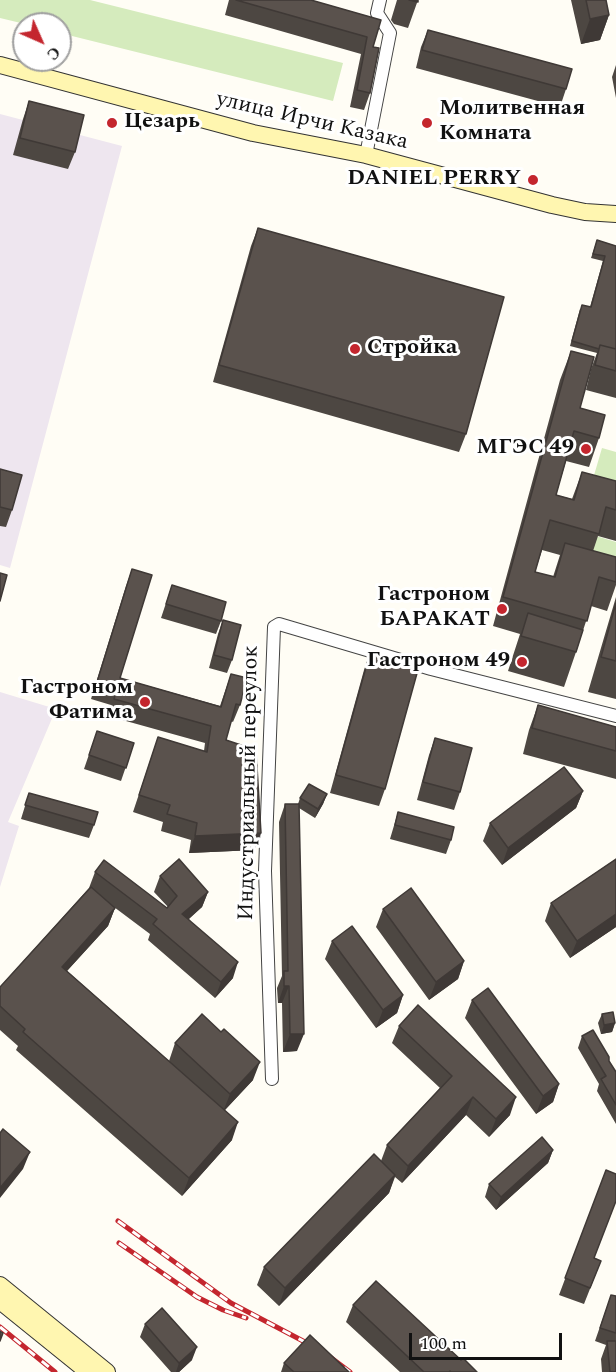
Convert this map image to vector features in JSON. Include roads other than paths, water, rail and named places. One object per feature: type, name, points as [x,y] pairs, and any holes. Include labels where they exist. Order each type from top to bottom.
[{"type":"main road","name":"улица Ирчи Казака","points":[[0,65],[253,133],[366,155],[552,205],[585,212],[616,214]]},
{"type":"main road","points":[[0,1285],[107,1372]]},
{"type":"main road","points":[[0,1301],[88,1372]]},
{"type":"street","points":[[366,155],[390,33],[376,13],[380,0]]},
{"type":"street","name":"Индустриальный переулок","points":[[272,1079],[265,871],[274,627],[279,624],[431,669],[616,716]]},
{"type":"railway","points":[[118,1221],[231,1303],[322,1351],[350,1372]]},
{"type":"railway","points":[[119,1243],[197,1297],[246,1318]]},
{"type":"railway","points":[[0,1327],[55,1372]]},
{"type":"place","name":"Цезарь","points":[[112,123]]},
{"type":"place","name":"Молитвенная Комната","points":[[427,123]]},
{"type":"place","name":"DANIEL PERRY","points":[[533,180]]},
{"type":"place","name":"Стройка","points":[[355,349]]},
{"type":"place","name":"МГЭС 49","points":[[586,449]]},
{"type":"place","name":"Гастроном БАРАКАТ","points":[[502,609]]},
{"type":"place","name":"Гастроном 49","points":[[522,662]]},
{"type":"place","name":"Гастроном Фатима","points":[[145,702]]}]
